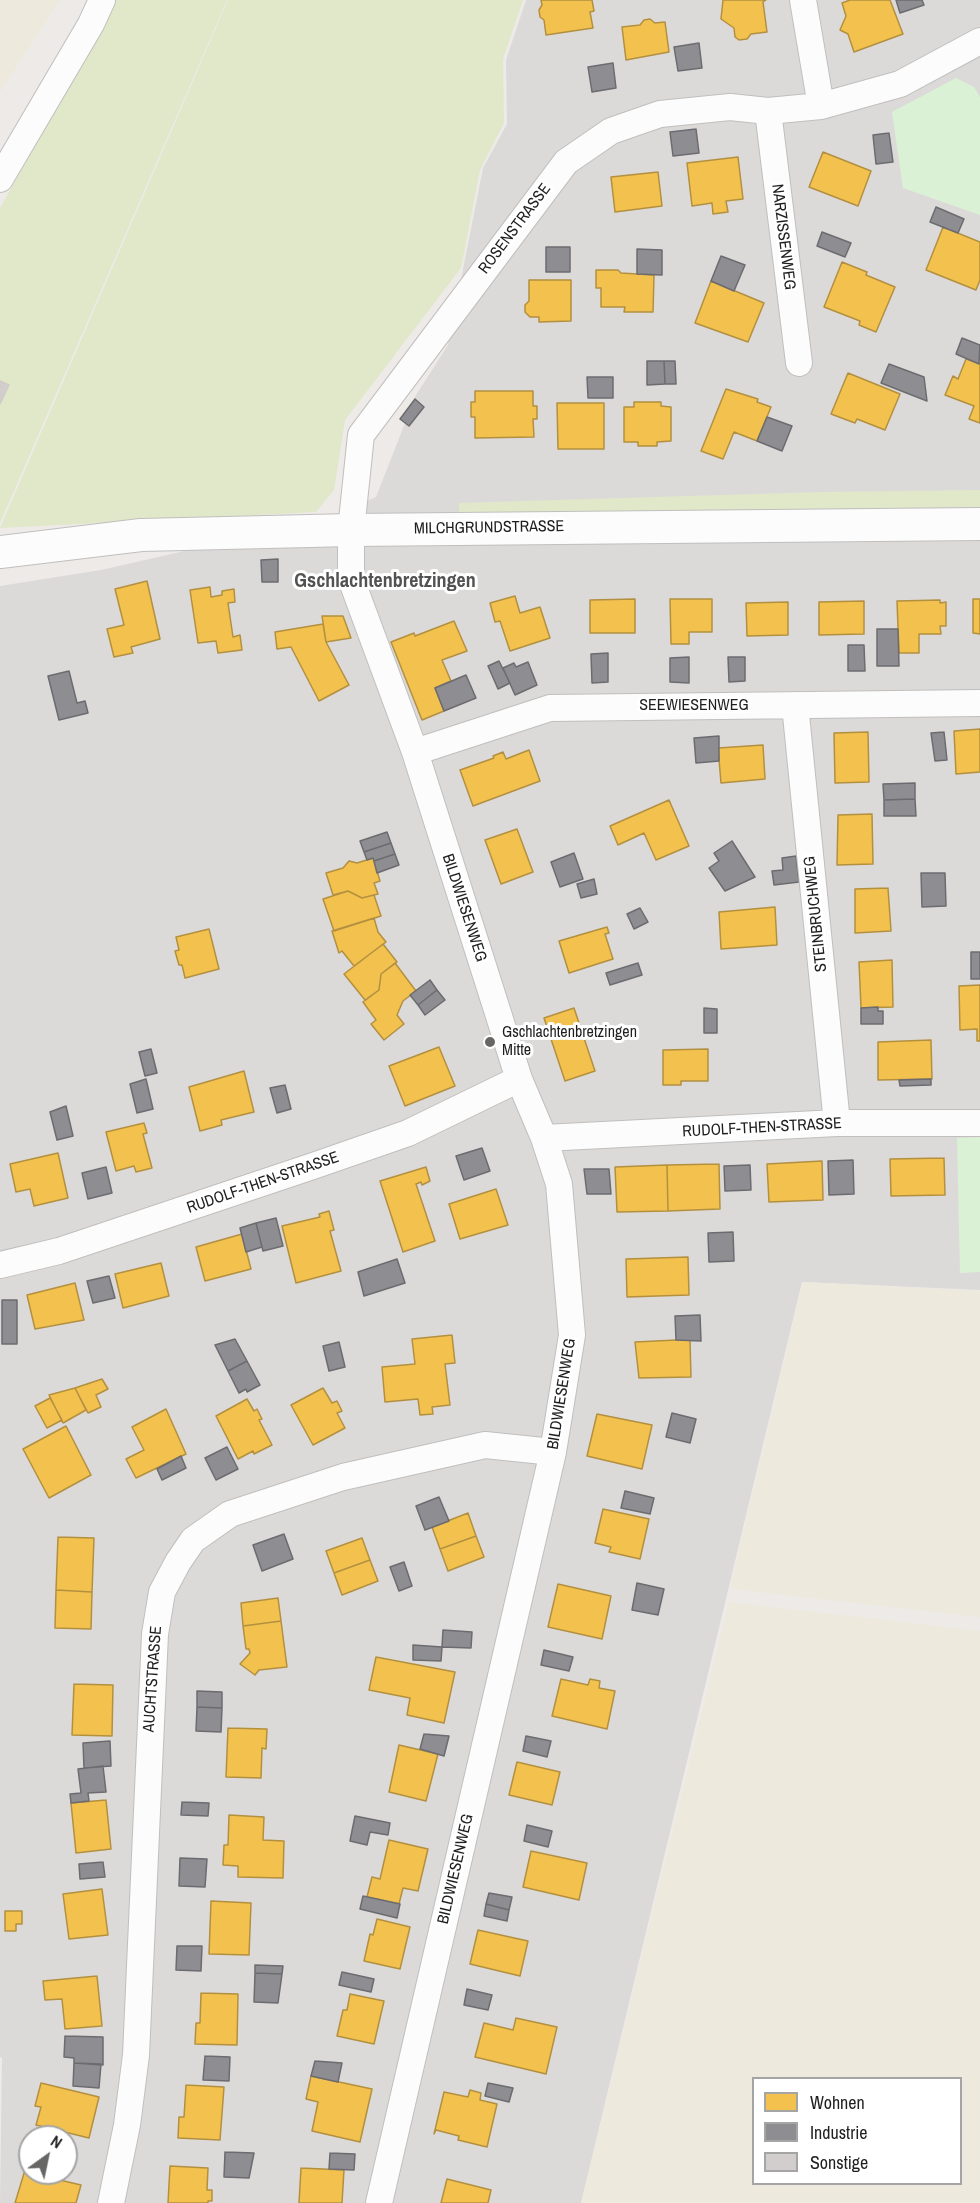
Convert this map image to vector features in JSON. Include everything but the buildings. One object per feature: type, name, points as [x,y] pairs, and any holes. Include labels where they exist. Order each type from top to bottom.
[{"type":"street","points":[[0,179],[91,24],[102,0]]},
{"type":"street","points":[[803,0],[821,106]]},
{"type":"street","name":"ROSENSTRASSE","points":[[351,530],[361,435],[566,162],[611,131],[660,114],[730,107],[768,111],[821,106],[900,84],[980,41]]},
{"type":"street","name":"NARZISSENWEG","points":[[768,111],[799,363]]},
{"type":"street","name":"MILCHGRUNDSTRASSE","points":[[0,552],[141,535],[351,530],[980,524]]},
{"type":"street","name":"BILDWIESENWEG","points":[[351,530],[351,579],[415,752],[519,1079],[544,1138],[559,1184],[572,1335],[553,1452],[379,2203]]},
{"type":"street","name":"SEEWIESENWEG","points":[[415,752],[550,708],[980,703]]},
{"type":"street","name":"STEINBRUCHWEG","points":[[795,705],[837,1124]]},
{"type":"street","name":"RUDOLF-THEN-STRASSE","points":[[0,1265],[59,1251],[408,1133],[519,1079]]},
{"type":"street","name":"RUDOLF-THEN-STRASSE","points":[[544,1138],[837,1124],[980,1123]]},
{"type":"street","name":"AUCHTSTRASSE","points":[[111,2203],[127,2125],[136,2055],[155,1634],[162,1592],[178,1562],[193,1540],[230,1514],[342,1477],[485,1445],[553,1452]]},
{"type":"shaded area","points":[[0,0],[60,0],[0,92]]},
{"type":"shaded area","points":[[526,0],[980,0],[980,1290],[802,1282],[581,2203],[0,2203],[2,2058],[0,2057],[0,586],[101,570],[325,519],[376,497],[416,395],[448,345],[483,168],[507,124],[506,60]]},
{"type":"shaded area","points":[[547,119],[565,132],[515,200],[497,186]]},
{"type":"shaded area","points":[[803,1282],[980,1291],[980,1617],[730,1589]]},
{"type":"shaded area","points":[[729,1602],[980,1631],[980,2203],[581,2203]]},
{"type":"green space","points":[[114,0],[227,0],[0,523],[0,208],[99,32]]},
{"type":"green space","points":[[228,0],[523,0],[503,59],[504,123],[480,170],[461,268],[345,420],[334,490],[316,512],[0,528]]},
{"type":"green space","points":[[956,78],[974,87],[980,97],[980,215],[903,188],[892,112]]},
{"type":"green space","points":[[980,490],[980,507],[459,513],[459,503],[820,492]]},
{"type":"green space","points":[[980,1137],[980,1272],[960,1273],[957,1138]]},
{"type":"place","name":"Gschlachtenbretzingen Mitte","points":[[490,1042]]},
{"type":"district","name":"Gschlachtenbretzingen","points":[[385,582]]}]
